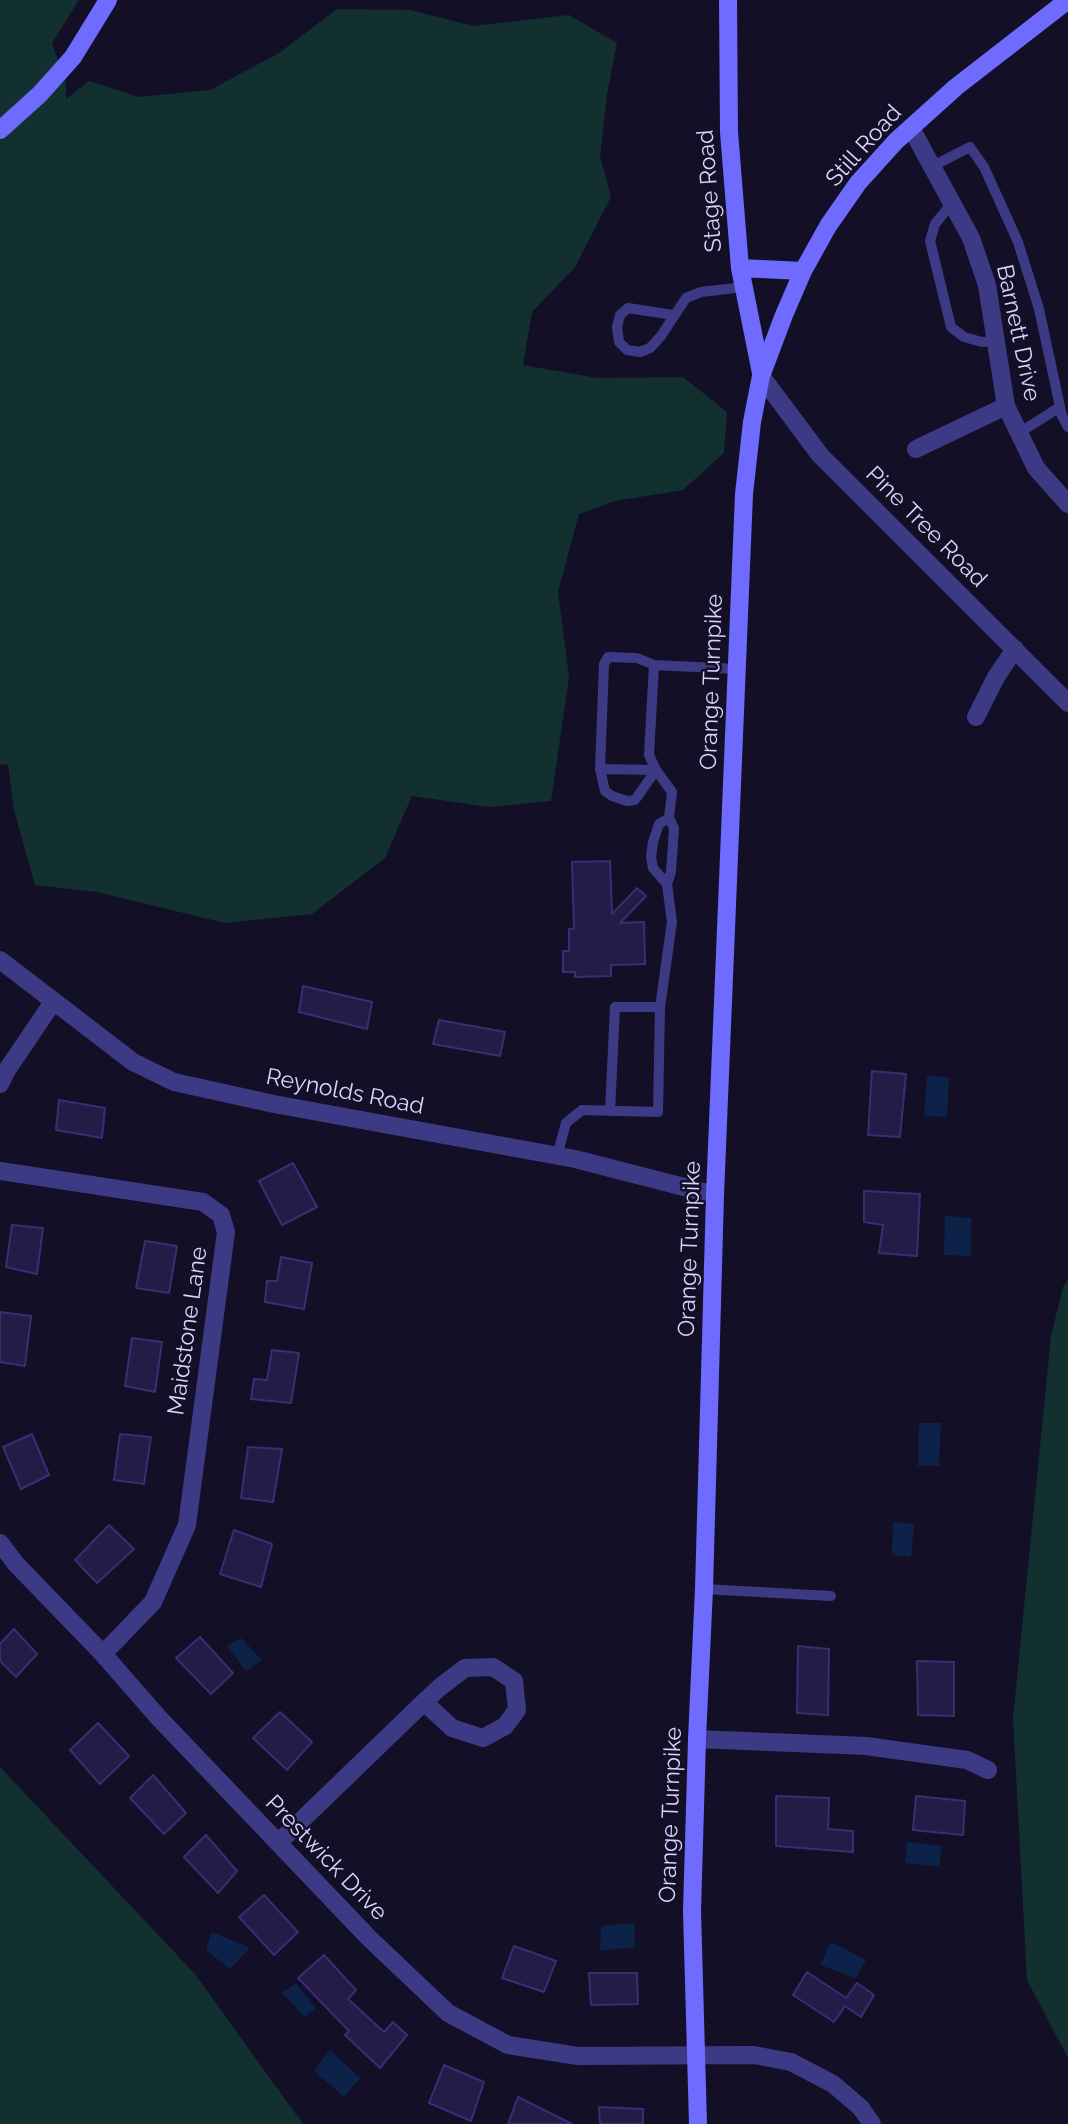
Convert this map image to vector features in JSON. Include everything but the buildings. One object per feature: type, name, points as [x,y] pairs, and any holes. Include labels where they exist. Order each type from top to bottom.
[{"type":"main road","points":[[0,130],[40,93],[73,57],[108,0]]},
{"type":"main road","name":"Stage Road","points":[[728,0],[729,132],[740,268],[761,376]]},
{"type":"main road","name":"Still Road","points":[[761,376],[803,271],[828,226],[858,183],[896,141],[956,87],[1068,0]]},
{"type":"main road","points":[[740,268],[803,271]]},
{"type":"main road","name":"Orange Turnpike","points":[[698,2124],[692,1911],[715,1195],[744,494],[752,422],[761,376]]},
{"type":"street","name":"Barnett Drive","points":[[911,128],[971,238],[987,285],[1006,406],[1042,477],[1068,504]]},
{"type":"street","name":"Pine Tree Road","points":[[761,376],[820,455],[1068,703]]},
{"type":"street","points":[[916,449],[1006,406]]},
{"type":"street","points":[[976,717],[1014,649]]},
{"type":"street","name":"Reynolds Road","points":[[0,960],[133,1062],[174,1082],[274,1104],[557,1156],[715,1195]]},
{"type":"street","points":[[0,1084],[53,1002]]},
{"type":"street","name":"Maidstone Lane","points":[[0,1171],[203,1202],[220,1215],[226,1232],[187,1525],[153,1602],[103,1654]]},
{"type":"street","name":"Prestwick Drive","points":[[0,1543],[16,1564],[278,1843],[369,1938],[448,2013],[508,2045],[578,2056],[754,2055],[791,2062],[833,2084],[861,2108],[872,2124]]},
{"type":"street","points":[[278,1843],[424,1702],[465,1668],[493,1667],[514,1681],[517,1710],[505,1726],[483,1738],[452,1728],[424,1702]]},
{"type":"street","points":[[697,1739],[866,1746],[967,1760],[988,1770]]},
{"type":"lane","points":[[933,166],[970,147],[984,167],[1018,242],[1039,309],[1060,407],[1068,427]]},
{"type":"lane","points":[[952,203],[935,224],[930,241],[951,327],[964,337],[982,342],[997,341]]},
{"type":"lane","points":[[673,315],[628,308],[620,315],[617,327],[619,342],[627,350],[640,352],[650,348],[686,298],[701,292],[744,287]]},
{"type":"lane","points":[[1019,433],[1060,407]]},
{"type":"lane","points":[[656,770],[635,800],[626,801],[605,791],[600,769],[604,664],[608,657],[637,658],[654,665],[737,669]]},
{"type":"lane","points":[[557,1156],[566,1123],[582,1110],[658,1112],[660,1007],[672,922],[667,884],[671,872],[674,828],[669,818],[672,792],[656,770],[649,754],[654,665]]},
{"type":"lane","points":[[600,769],[656,770]]},
{"type":"lane","points":[[667,884],[653,868],[651,857],[659,824],[669,818]]},
{"type":"lane","points":[[610,1111],[615,1007],[660,1007]]},
{"type":"lane","points":[[704,1589],[831,1596]]},
{"type":"green space","points":[[0,0],[79,0],[52,43],[66,84],[66,99],[89,81],[139,97],[210,90],[279,53],[337,9],[410,10],[473,26],[569,15],[617,43],[607,94],[600,156],[611,197],[575,267],[532,312],[523,365],[597,378],[683,377],[727,412],[724,453],[683,490],[615,501],[579,514],[558,592],[569,677],[551,801],[489,807],[412,796],[385,858],[312,914],[225,923],[97,892],[35,885],[14,810],[8,764],[0,765]]},
{"type":"green space","points":[[1068,1280],[1068,2058],[1027,1980],[1013,1718],[1051,1336],[1063,1287]]},
{"type":"green space","points":[[0,1767],[195,1974],[303,2124],[0,2124]]},
{"type":"water","points":[[927,1076],[949,1077],[947,1117],[924,1116]]},
{"type":"water","points":[[945,1216],[971,1218],[971,1256],[944,1255]]},
{"type":"water","points":[[919,1423],[941,1423],[939,1466],[918,1466]]},
{"type":"water","points":[[893,1522],[914,1524],[911,1557],[892,1555]]},
{"type":"water","points":[[241,1638],[262,1660],[246,1671],[227,1646]]},
{"type":"water","points":[[907,1842],[942,1846],[939,1867],[905,1863]]},
{"type":"water","points":[[634,1923],[635,1947],[600,1951],[601,1926]]},
{"type":"water","points":[[212,1932],[250,1948],[230,1969],[206,1950]]},
{"type":"water","points":[[831,1942],[866,1960],[856,1978],[820,1965]]},
{"type":"water","points":[[296,1983],[316,2008],[305,2017],[282,1993]]},
{"type":"water","points":[[330,2050],[360,2078],[344,2097],[314,2071]]}]
